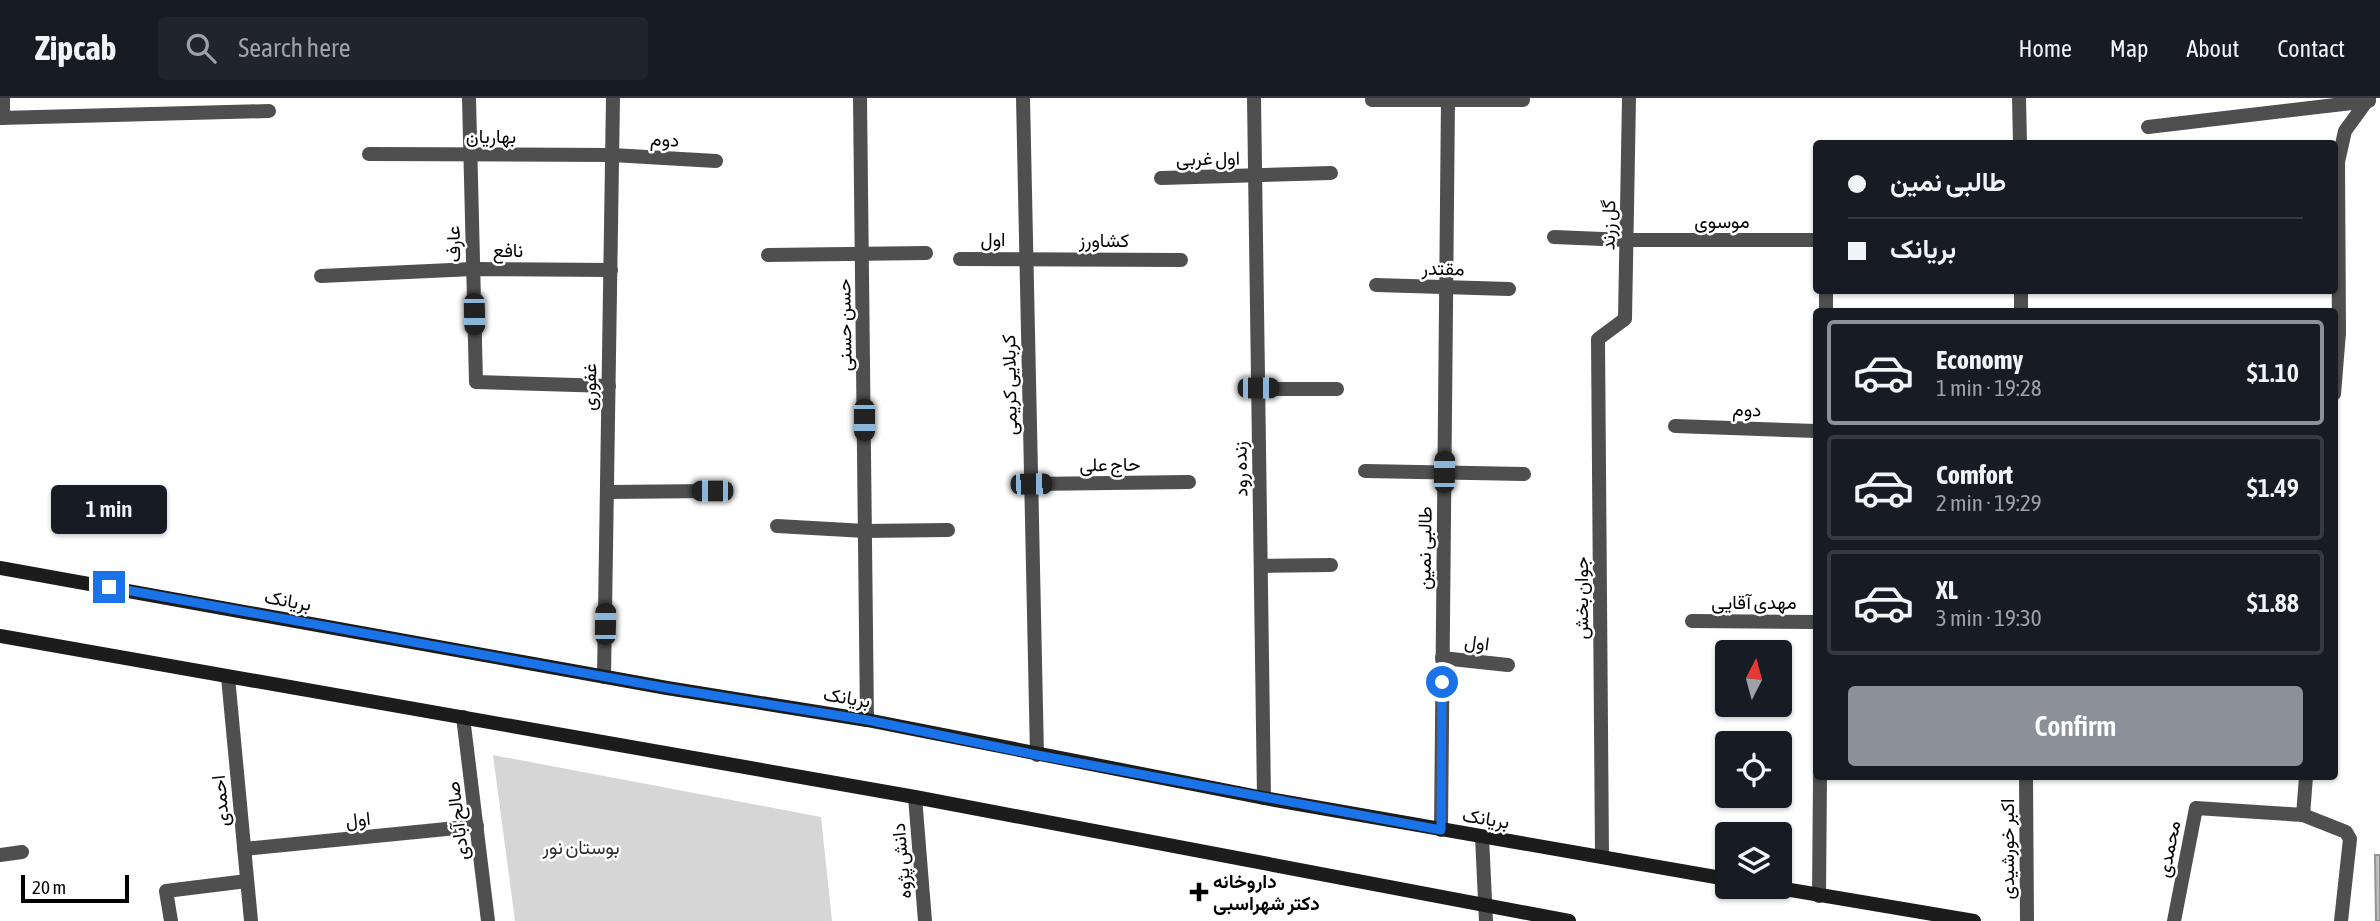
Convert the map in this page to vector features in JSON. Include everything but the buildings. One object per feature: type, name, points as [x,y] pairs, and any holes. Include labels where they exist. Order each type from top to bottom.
[{"type":"main road","name":"بریانک","points":[[0,568],[604,677],[867,720],[1264,798],[1715,877]]},
{"type":"main road","points":[[0,636],[915,797],[1486,914],[1569,921]]},
{"type":"main road","points":[[1792,891],[1974,921]]},
{"type":"street","points":[[3,98],[2,118],[269,111]]},
{"type":"street","name":"عارف","points":[[469,98],[476,382],[609,386]]},
{"type":"street","name":"غفوری","points":[[604,677],[613,98]]},
{"type":"street","name":"حسن حسنی","points":[[860,98],[867,720]]},
{"type":"street","name":"کربلایی کریمی","points":[[1023,98],[1037,755]]},
{"type":"street","name":"زنده رود","points":[[1254,98],[1264,798]]},
{"type":"street","name":"گل زرند","points":[[1598,339],[1625,320],[1629,98]]},
{"type":"street","points":[[2019,98],[2020,140]]},
{"type":"street","name":"طالبی نمین","points":[[1441,830],[1448,99]]},
{"type":"street","points":[[2148,127],[2373,99]]},
{"type":"street","points":[[2338,162],[2345,131],[2373,99]]},
{"type":"street","points":[[1373,100],[1523,100]]},
{"type":"street","name":"بهاریان","points":[[369,154],[612,155]]},
{"type":"street","name":"دوم","points":[[612,155],[716,161]]},
{"type":"street","name":"اول غربی","points":[[1161,178],[1331,173]]},
{"type":"street","name":"موسوی","points":[[1553,237],[1627,240],[1813,240]]},
{"type":"street","points":[[768,255],[926,253]]},
{"type":"street","name":"اول","points":[[960,259],[1026,259]]},
{"type":"street","name":"کشاورز","points":[[1026,259],[1181,260]]},
{"type":"street","name":"نافع","points":[[321,276],[473,269],[611,270]]},
{"type":"street","name":"مقتدر","points":[[1376,285],[1509,289]]},
{"type":"street","name":"جوان بخش","points":[[1598,339],[1602,856]]},
{"type":"street","points":[[1258,388],[1337,389]]},
{"type":"street","name":"دوم","points":[[1675,426],[1813,431]]},
{"type":"street","points":[[1365,471],[1524,474]]},
{"type":"street","name":"حاج علی","points":[[1031,484],[1189,482]]},
{"type":"street","points":[[607,492],[712,491]]},
{"type":"street","points":[[776,526],[865,531],[948,530]]},
{"type":"street","points":[[1261,566],[1331,565]]},
{"type":"street","name":"مهدی آقایی","points":[[1692,621],[1813,622]]},
{"type":"street","name":"اول","points":[[1442,657],[1508,665]]},
{"type":"street","name":"احمدی","points":[[228,677],[251,921]]},
{"type":"street","name":"صالح آبادی","points":[[463,717],[488,921]]},
{"type":"street","points":[[1819,896],[1820,780]]},
{"type":"street","name":"اکبر خورشیدی","points":[[2026,780],[2027,921]]},
{"type":"street","points":[[2306,780],[2303,816],[2346,832],[2350,839],[2341,921]]},
{"type":"street","name":"دانش پژوه","points":[[915,797],[925,921]]},
{"type":"street","name":"محمدی","points":[[2174,921],[2196,808],[2303,816]]},
{"type":"street","name":"اول","points":[[244,849],[477,826]]},
{"type":"street","points":[[1482,837],[1486,914]]},
{"type":"street","points":[[0,855],[22,852]]},
{"type":"street","points":[[171,921],[166,891],[247,881]]},
{"type":"green space","name":"بوستان نور","points":[[493,755],[821,817],[832,921],[515,921]]},
{"type":"place","name":"داروخانه دکتر شهراسبی","points":[[1199,892]]},
{"type":"route","points":[[109,587],[667,688],[867,720],[1037,755],[1441,830],[1442,682]]}]
